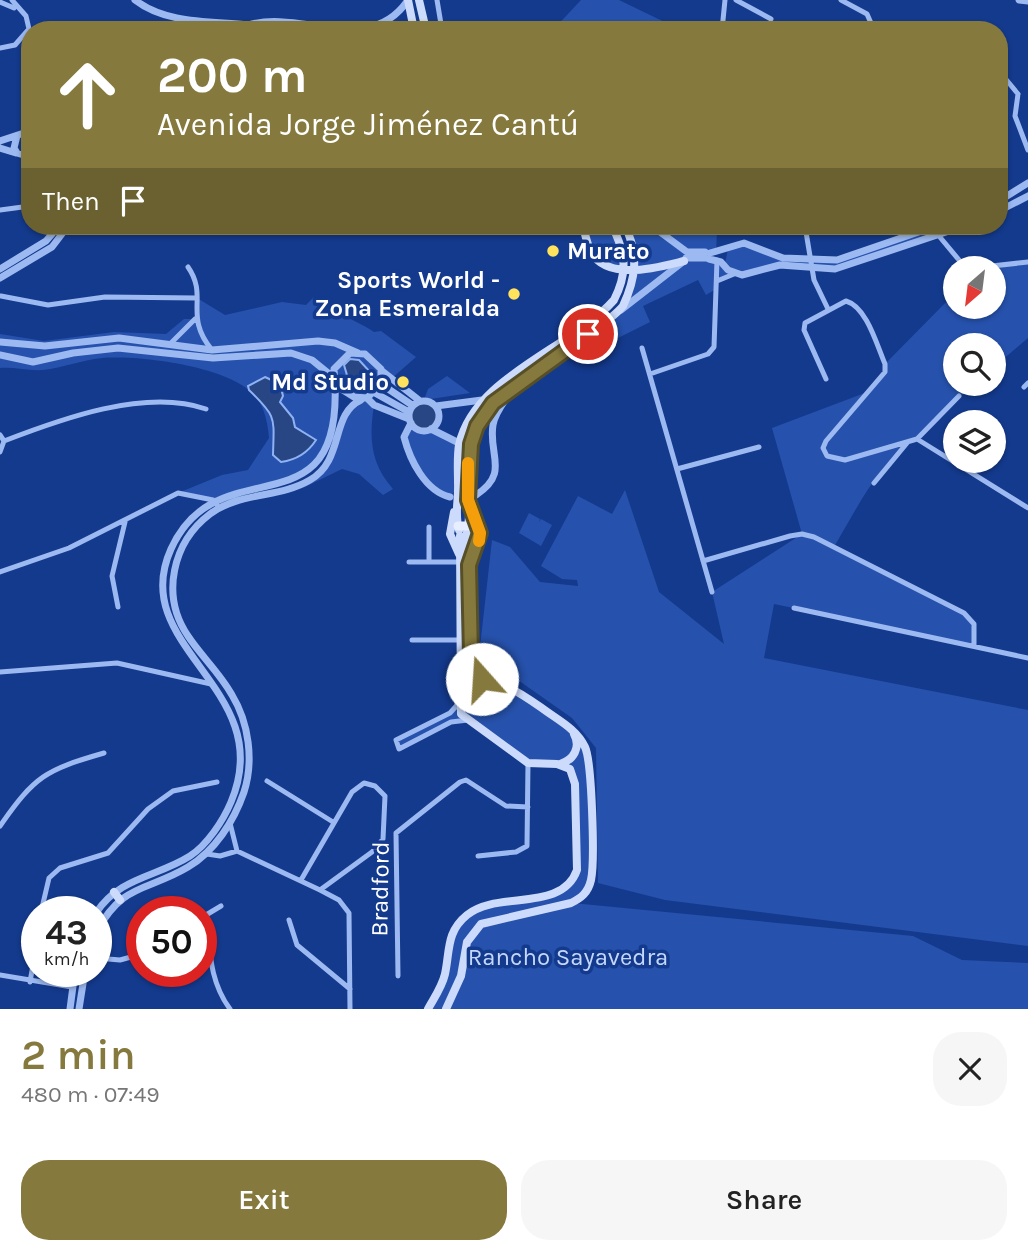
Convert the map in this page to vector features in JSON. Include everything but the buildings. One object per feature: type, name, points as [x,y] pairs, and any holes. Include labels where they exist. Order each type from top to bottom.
[{"type":"main road","points":[[408,0],[412,21]]},
{"type":"main road","points":[[419,0],[424,21]]},
{"type":"main road","points":[[586,235],[592,253],[604,264],[643,270],[686,257]]},
{"type":"main road","points":[[615,235],[629,280]]},
{"type":"main road","points":[[459,558],[450,534],[454,512],[463,498],[471,444],[477,426],[493,403],[618,312],[635,264],[627,235]]},
{"type":"main road","points":[[469,565],[480,533],[463,498],[460,443],[467,423],[482,400],[608,307],[629,280]]},
{"type":"main road","points":[[454,512],[463,532],[469,565],[471,656],[485,681]]},
{"type":"main road","points":[[472,514],[463,532],[459,558],[461,714],[528,763],[557,764],[568,761],[577,747],[570,728]]},
{"type":"main road","points":[[446,1009],[461,976],[467,942],[481,924],[570,903],[587,891],[592,879],[589,759],[584,745],[570,728],[513,688],[485,681],[467,686],[461,692]]},
{"type":"main road","points":[[428,1009],[445,975],[448,943],[460,920],[477,907],[559,892],[574,880],[577,870],[575,784],[570,769],[557,764]]},
{"type":"main road","points":[[114,892],[120,900]]},
{"type":"street","points":[[12,0],[26,21]]},
{"type":"street","points":[[135,0],[156,13],[210,21]]},
{"type":"street","points":[[389,21],[408,0]]},
{"type":"street","points":[[437,0],[440,21]]},
{"type":"street","points":[[723,21],[725,0]]},
{"type":"street","points":[[736,0],[771,19]]},
{"type":"street","points":[[841,0],[867,14],[870,21]]},
{"type":"street","points":[[1019,0],[1028,1]]},
{"type":"street","points":[[0,2],[20,11]]},
{"type":"street","points":[[0,48],[15,44],[21,39]]},
{"type":"street","points":[[1008,82],[1018,94],[1028,96]]},
{"type":"street","points":[[1018,94],[1015,116],[1028,150]]},
{"type":"street","points":[[0,141],[21,134]]},
{"type":"street","points":[[16,135],[14,148],[17,153]]},
{"type":"street","points":[[0,149],[21,154]]},
{"type":"street","points":[[1008,195],[1028,183]]},
{"type":"street","points":[[1008,206],[1028,196]]},
{"type":"street","points":[[0,210],[21,207]]},
{"type":"street","points":[[0,268],[46,241],[51,235]]},
{"type":"street","points":[[0,278],[52,247],[61,235]]},
{"type":"street","points":[[662,235],[686,257],[707,256],[744,243],[773,255],[812,265],[838,260],[905,235]]},
{"type":"street","points":[[807,235],[817,290],[828,309]]},
{"type":"street","points":[[717,281],[734,274],[751,275],[780,265],[845,268],[939,236],[956,256]]},
{"type":"street","points":[[901,238],[905,247]]},
{"type":"street","points":[[760,271],[764,256],[761,248]]},
{"type":"street","points":[[725,265],[728,249]]},
{"type":"street","points":[[707,256],[725,265],[734,274]]},
{"type":"street","points":[[650,374],[712,351],[717,281],[707,256]]},
{"type":"street","points":[[618,312],[671,274],[686,257]]},
{"type":"street","points":[[1006,264],[1028,262]]},
{"type":"street","points":[[188,267],[194,277],[198,298],[195,319],[202,337],[212,350]]},
{"type":"street","points":[[1,296],[48,305],[105,297],[198,298]]},
{"type":"street","points":[[826,379],[804,330],[809,318],[846,301],[857,305],[885,364],[882,378],[825,441],[827,456],[845,460],[917,439],[958,396]]},
{"type":"street","points":[[169,345],[195,319]]},
{"type":"street","points":[[0,342],[45,346],[119,338],[212,350],[318,341],[335,343],[372,359],[420,430],[431,429],[460,443]]},
{"type":"street","points":[[0,355],[33,362],[73,353],[118,348],[213,358],[291,353],[312,360],[334,381],[374,405],[427,400],[436,406],[482,400]]},
{"type":"street","points":[[642,348],[712,592]]},
{"type":"street","points":[[0,572],[69,548],[178,493],[213,500],[285,482],[315,467],[325,453],[333,431],[334,381],[342,358],[358,353]]},
{"type":"street","points":[[112,908],[120,900],[157,879],[190,866],[207,854],[230,823],[245,788],[247,735],[232,694],[187,635],[178,616],[172,581],[175,562],[188,536],[219,508],[292,488],[320,474],[332,459],[345,412],[377,394],[382,386],[381,369]]},
{"type":"street","points":[[382,386],[401,403]]},
{"type":"street","points":[[420,401],[410,415],[404,437],[423,477],[435,490],[463,498],[486,488],[493,478],[497,459],[493,425],[512,389]]},
{"type":"street","points":[[377,394],[401,403]]},
{"type":"street","points":[[0,452],[2,438],[74,416],[124,406],[184,404],[206,409]]},
{"type":"street","points":[[431,429],[439,420],[436,406]]},
{"type":"street","points":[[917,439],[1028,508]]},
{"type":"street","points":[[874,483],[906,443]]},
{"type":"street","points":[[677,469],[759,447]]},
{"type":"street","points":[[213,500],[219,508]]},
{"type":"street","points":[[111,896],[131,880],[176,863],[196,852],[232,802],[240,764],[239,743],[229,706],[179,640],[165,606],[163,587],[170,551],[179,534],[189,520],[213,500]]},
{"type":"street","points":[[118,607],[111,576],[125,521]]},
{"type":"street","points":[[429,527],[429,562]]},
{"type":"street","points":[[703,561],[790,536],[802,534],[814,537],[964,613],[974,624],[974,645]]},
{"type":"street","points":[[409,562],[459,558]]},
{"type":"street","points":[[794,608],[1028,658]]},
{"type":"street","points":[[412,640],[460,640]]},
{"type":"street","points":[[0,672],[117,663],[214,685]]},
{"type":"street","points":[[459,704],[450,713],[396,740],[399,748],[451,722],[468,720]]},
{"type":"street","points":[[0,826],[26,791],[48,771],[103,753]]},
{"type":"street","points":[[478,856],[524,849],[528,842],[528,763]]},
{"type":"street","name":"Bradford","points":[[398,976],[396,833],[466,780],[506,806],[528,807]]},
{"type":"street","points":[[267,781],[333,822]]},
{"type":"street","points":[[45,896],[50,878],[60,868],[108,853],[148,809],[173,791],[217,782]]},
{"type":"street","points":[[301,880],[333,822],[357,786],[364,783],[375,786],[385,796],[383,839],[372,852],[320,890]]},
{"type":"street","points":[[230,823],[237,850]]},
{"type":"street","points":[[207,854],[220,856],[237,850],[339,901],[349,913],[351,1009]]},
{"type":"street","points":[[217,909],[221,906]]},
{"type":"street","points":[[289,919],[297,945],[350,989]]},
{"type":"street","points":[[0,975],[21,980]]},
{"type":"street","points":[[70,1009],[72,987]]},
{"type":"street","points":[[79,1009],[82,987]]},
{"type":"street","points":[[217,987],[230,1009]]},
{"type":"green space","points":[[581,0],[619,0],[662,21],[561,21]]},
{"type":"green space","points":[[587,235],[615,235],[625,262],[616,268],[597,259]]},
{"type":"green space","points":[[627,235],[717,235],[716,253],[696,258],[725,264],[728,249],[753,245],[773,255],[837,260],[910,235],[938,235],[845,268],[780,265],[734,274],[717,281],[716,289],[706,295],[698,280],[643,306],[650,322],[586,354],[581,339],[618,312],[635,264]]},
{"type":"green space","points":[[1028,262],[1028,338],[1006,357],[1006,333],[943,333],[943,396],[961,396],[881,471],[834,547],[971,618],[974,645],[774,604],[764,658],[1028,710],[1028,946],[665,900],[598,883],[596,748],[572,718],[515,678],[487,674],[479,656],[492,540],[510,547],[540,582],[578,586],[577,580],[562,579],[541,566],[578,496],[612,514],[625,490],[659,592],[724,644],[712,592],[802,534],[772,428],[870,391],[882,378],[885,364],[943,305],[943,319],[1006,319],[1006,266]]},
{"type":"green space","points":[[314,297],[328,302],[343,315],[374,332],[381,331],[416,357],[391,379],[382,371],[382,377],[363,400],[374,405],[373,450],[380,470],[393,489],[383,495],[359,474],[342,469],[309,485],[292,488],[320,474],[345,412],[360,400],[336,386],[325,453],[315,467],[299,476],[213,500],[178,493],[222,475],[248,470],[269,438],[262,406],[244,386],[206,370],[138,358],[102,358],[43,370],[0,368],[0,334],[44,341],[114,332],[166,334],[184,319],[195,319],[197,298],[225,315],[282,302],[306,305]]},
{"type":"green space","points":[[447,376],[470,393],[424,400],[428,389]]},
{"type":"green space","points":[[411,423],[459,443],[458,486],[450,497],[428,484],[406,445]]},
{"type":"green space","points":[[529,513],[540,519],[539,522],[541,519],[552,525],[541,546],[519,533]]},
{"type":"green space","name":"Rancho Sayavedra","points":[[467,539],[471,656],[482,679],[500,684],[570,728],[589,759],[592,879],[572,903],[913,936],[962,960],[1028,963],[1028,1009],[428,1009],[439,988],[448,943],[468,914],[559,892],[577,870],[570,769],[531,764],[468,720],[451,722],[399,749],[396,740],[450,713],[459,703],[459,554]]},
{"type":"shaded area","points":[[350,359],[359,360],[372,374],[371,382],[366,387],[347,375],[344,365]]},
{"type":"shaded area","points":[[265,377],[280,384],[283,396],[280,402],[293,418],[295,427],[316,440],[305,453],[292,460],[281,462],[273,455],[272,418],[265,406],[249,390],[248,386]]},
{"type":"shaded area","points":[[424,401],[435,405],[439,416],[435,427],[424,431],[413,427],[409,416],[413,405]]},
{"type":"slow traffic","points":[[468,463],[468,500],[480,533],[479,541]]},
{"type":"place","name":"Murato","points":[[553,251]]},
{"type":"place","name":"Sports World - Zona Esmeralda","points":[[514,294]]},
{"type":"place","name":"Md Studio","points":[[403,382]]},
{"type":"route","points":[[482,679],[471,656],[469,565],[480,541],[477,522],[468,500],[471,444],[477,426],[493,403],[588,334]]}]
